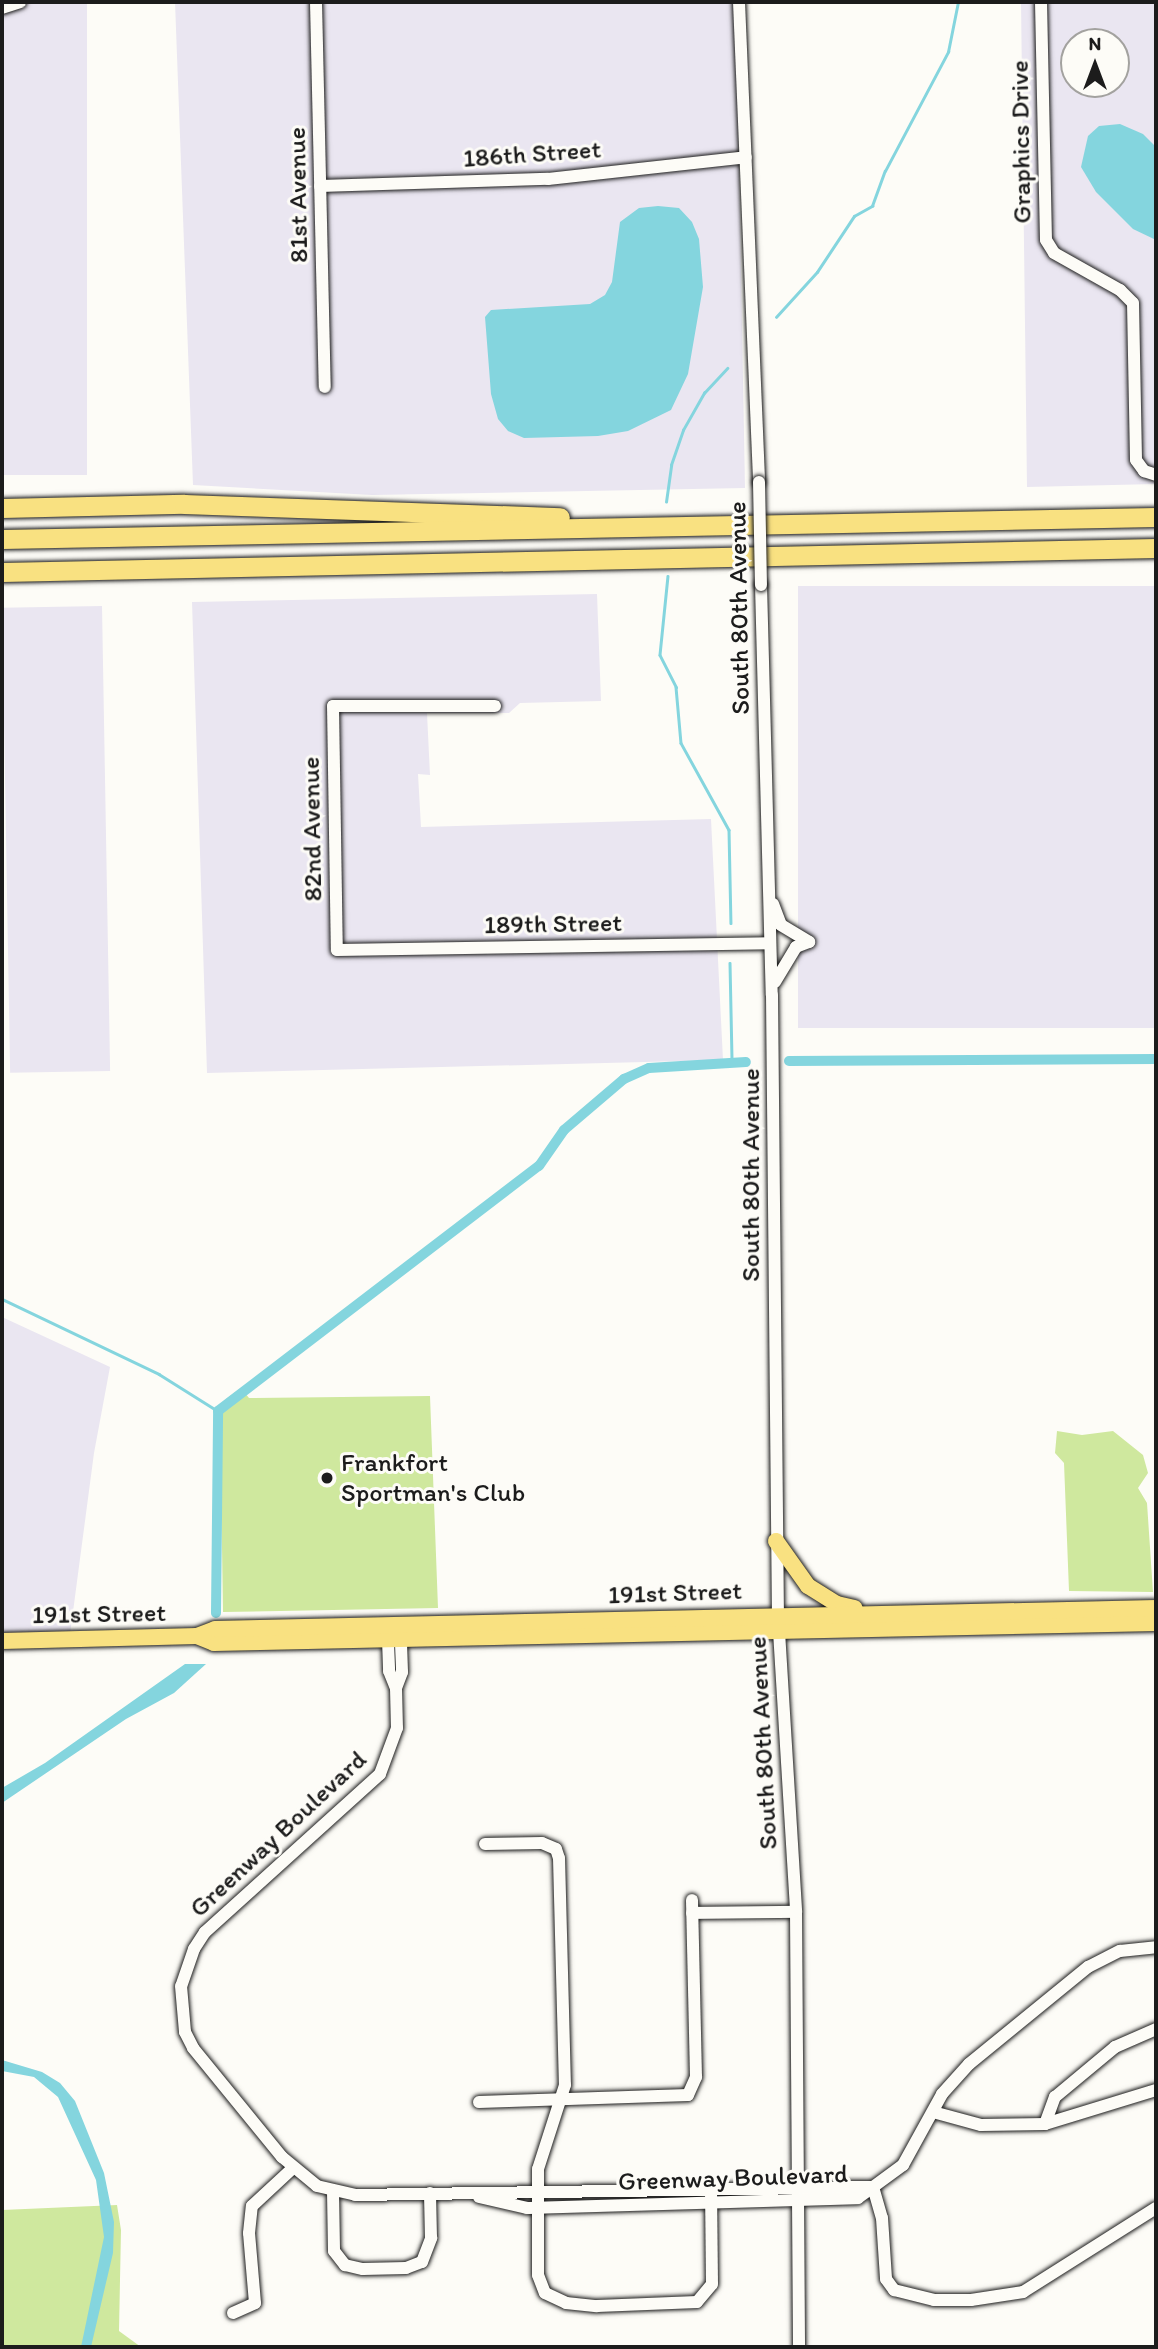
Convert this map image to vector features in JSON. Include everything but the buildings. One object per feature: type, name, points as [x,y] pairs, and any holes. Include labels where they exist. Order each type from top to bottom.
[{"type":"highway","points":[[2,508],[184,504],[470,516],[617,517],[711,527]]},
{"type":"highway","points":[[2,539],[1156,517]]},
{"type":"highway","points":[[2,572],[1156,548]]},
{"type":"main road","points":[[776,1541],[808,1586],[821,1596],[874,1612]]},
{"type":"main road","name":"191st Street","points":[[2,1641],[197,1636],[215,1629],[874,1612],[1156,1608]]},
{"type":"main road","name":"191st Street","points":[[197,1636],[214,1643],[1156,1623]]},
{"type":"street","points":[[2,8],[20,2]]},
{"type":"street","name":"81st Avenue","points":[[316,2],[325,387]]},
{"type":"street","name":"South 80th Avenue","points":[[740,2],[759,482],[771,943],[778,1615],[796,1912],[795,2186],[799,2347]]},
{"type":"street","name":"Graphics Drive","points":[[1041,2],[1046,240],[1054,253],[1121,290],[1133,303],[1136,460],[1144,471],[1156,475]]},
{"type":"street","name":"186th Street","points":[[320,186],[548,179],[746,156]]},
{"type":"street","name":"82nd Avenue","points":[[337,950],[333,706],[495,705]]},
{"type":"street","points":[[769,890],[781,925],[809,942],[796,947],[778,971],[772,995]]},
{"type":"street","name":"189th Street","points":[[337,950],[771,943]]},
{"type":"street","name":"Greenway Boulevard","points":[[394,1639],[390,1671],[396,1688],[396,1737],[380,1774],[205,1932],[194,1949],[181,1986],[185,2032],[193,2048],[293,2168],[332,2192],[468,2194],[711,2187],[873,2187]]},
{"type":"street","points":[[485,1844],[542,1843],[556,1849],[559,1858],[563,2100],[542,2155],[537,2192],[538,2275],[545,2293],[566,2303],[618,2306],[687,2304],[707,2295],[713,2274],[711,2187]]},
{"type":"street","points":[[480,2102],[678,2097],[694,2089],[692,1899]]},
{"type":"street","points":[[692,1913],[796,1912]]},
{"type":"street","name":"Greenway Boulevard","points":[[468,2194],[503,2205],[538,2207],[849,2200],[873,2187],[903,2165],[957,2074],[1088,1967],[1120,1951],[1156,1947]]},
{"type":"street","points":[[1045,2124],[1055,2097],[1115,2047],[1156,2029]]},
{"type":"street","points":[[933,2112],[981,2125],[1045,2124],[1156,2090]]},
{"type":"street","points":[[233,2313],[255,2303],[249,2233],[252,2206],[293,2168]]},
{"type":"street","points":[[873,2187],[882,2218],[883,2266],[889,2283],[918,2297],[943,2301],[1023,2292],[1156,2208]]},
{"type":"street","points":[[332,2192],[334,2251],[345,2265],[363,2269],[406,2268],[422,2262],[430,2249],[430,2193]]},
{"type":"shaded area","points":[[2,2],[87,2],[87,475],[2,475]]},
{"type":"shaded area","points":[[175,2],[736,2],[745,488],[372,495],[193,485]]},
{"type":"shaded area","points":[[1021,2],[1156,2],[1156,484],[1027,487]]},
{"type":"shaded area","points":[[798,586],[1156,586],[1156,1028],[798,1028]]},
{"type":"shaded area","points":[[597,594],[601,701],[520,703],[509,713],[427,713],[430,775],[418,774],[421,827],[711,819],[723,1060],[207,1073],[192,602]]},
{"type":"shaded area","points":[[102,606],[110,1071],[10,1073],[2,608]]},
{"type":"shaded area","points":[[2,1317],[110,1367],[94,1453],[69,1642],[2,1643]]},
{"type":"green space","name":"Frankfort Sportman's Club","points":[[241,1388],[249,1398],[430,1396],[438,1608],[223,1612],[220,1418],[226,1399]]},
{"type":"green space","points":[[1057,1431],[1082,1435],[1113,1431],[1143,1455],[1148,1473],[1138,1488],[1147,1503],[1153,1592],[1069,1591],[1064,1463],[1055,1453]]},
{"type":"green space","points":[[117,2205],[121,2230],[119,2331],[141,2347],[2,2347],[2,2210]]},
{"type":"water","points":[[1120,124],[1143,134],[1156,147],[1156,240],[1133,229],[1096,192],[1081,167],[1088,136],[1099,126]]},
{"type":"water","points":[[639,208],[679,208],[692,222],[699,239],[703,287],[688,374],[671,410],[628,431],[598,436],[524,438],[508,431],[498,419],[491,394],[485,317],[491,310],[590,304],[605,295],[612,282],[620,222]]},
{"type":"water","points":[[185,1664],[206,1664],[174,1693],[126,1719],[2,1803],[2,1788],[45,1763]]},
{"type":"water","points":[[2,2060],[42,2072],[60,2083],[75,2101],[104,2173],[114,2222],[113,2253],[91,2347],[81,2347],[104,2237],[96,2180],[58,2097],[34,2077],[2,2071]]},
{"type":"waterway","points":[[776,317],[817,272],[854,216],[872,206],[885,171],[948,52],[958,2]]},
{"type":"waterway","points":[[666,502],[671,465],[683,430],[704,393],[727,368]]},
{"type":"waterway","points":[[668,576],[660,655],[676,687],[681,743],[729,830],[731,923]]},
{"type":"waterway","points":[[730,963],[732,1062]]},
{"type":"waterway","points":[[789,1061],[1156,1059]]},
{"type":"waterway","points":[[216,1613],[218,1411],[539,1166],[564,1130],[624,1079],[649,1068],[746,1062]]},
{"type":"waterway","points":[[2,1299],[159,1374],[218,1411]]},
{"type":"place","name":"Frankfort Sportman's Club","points":[[327,1478]]}]
